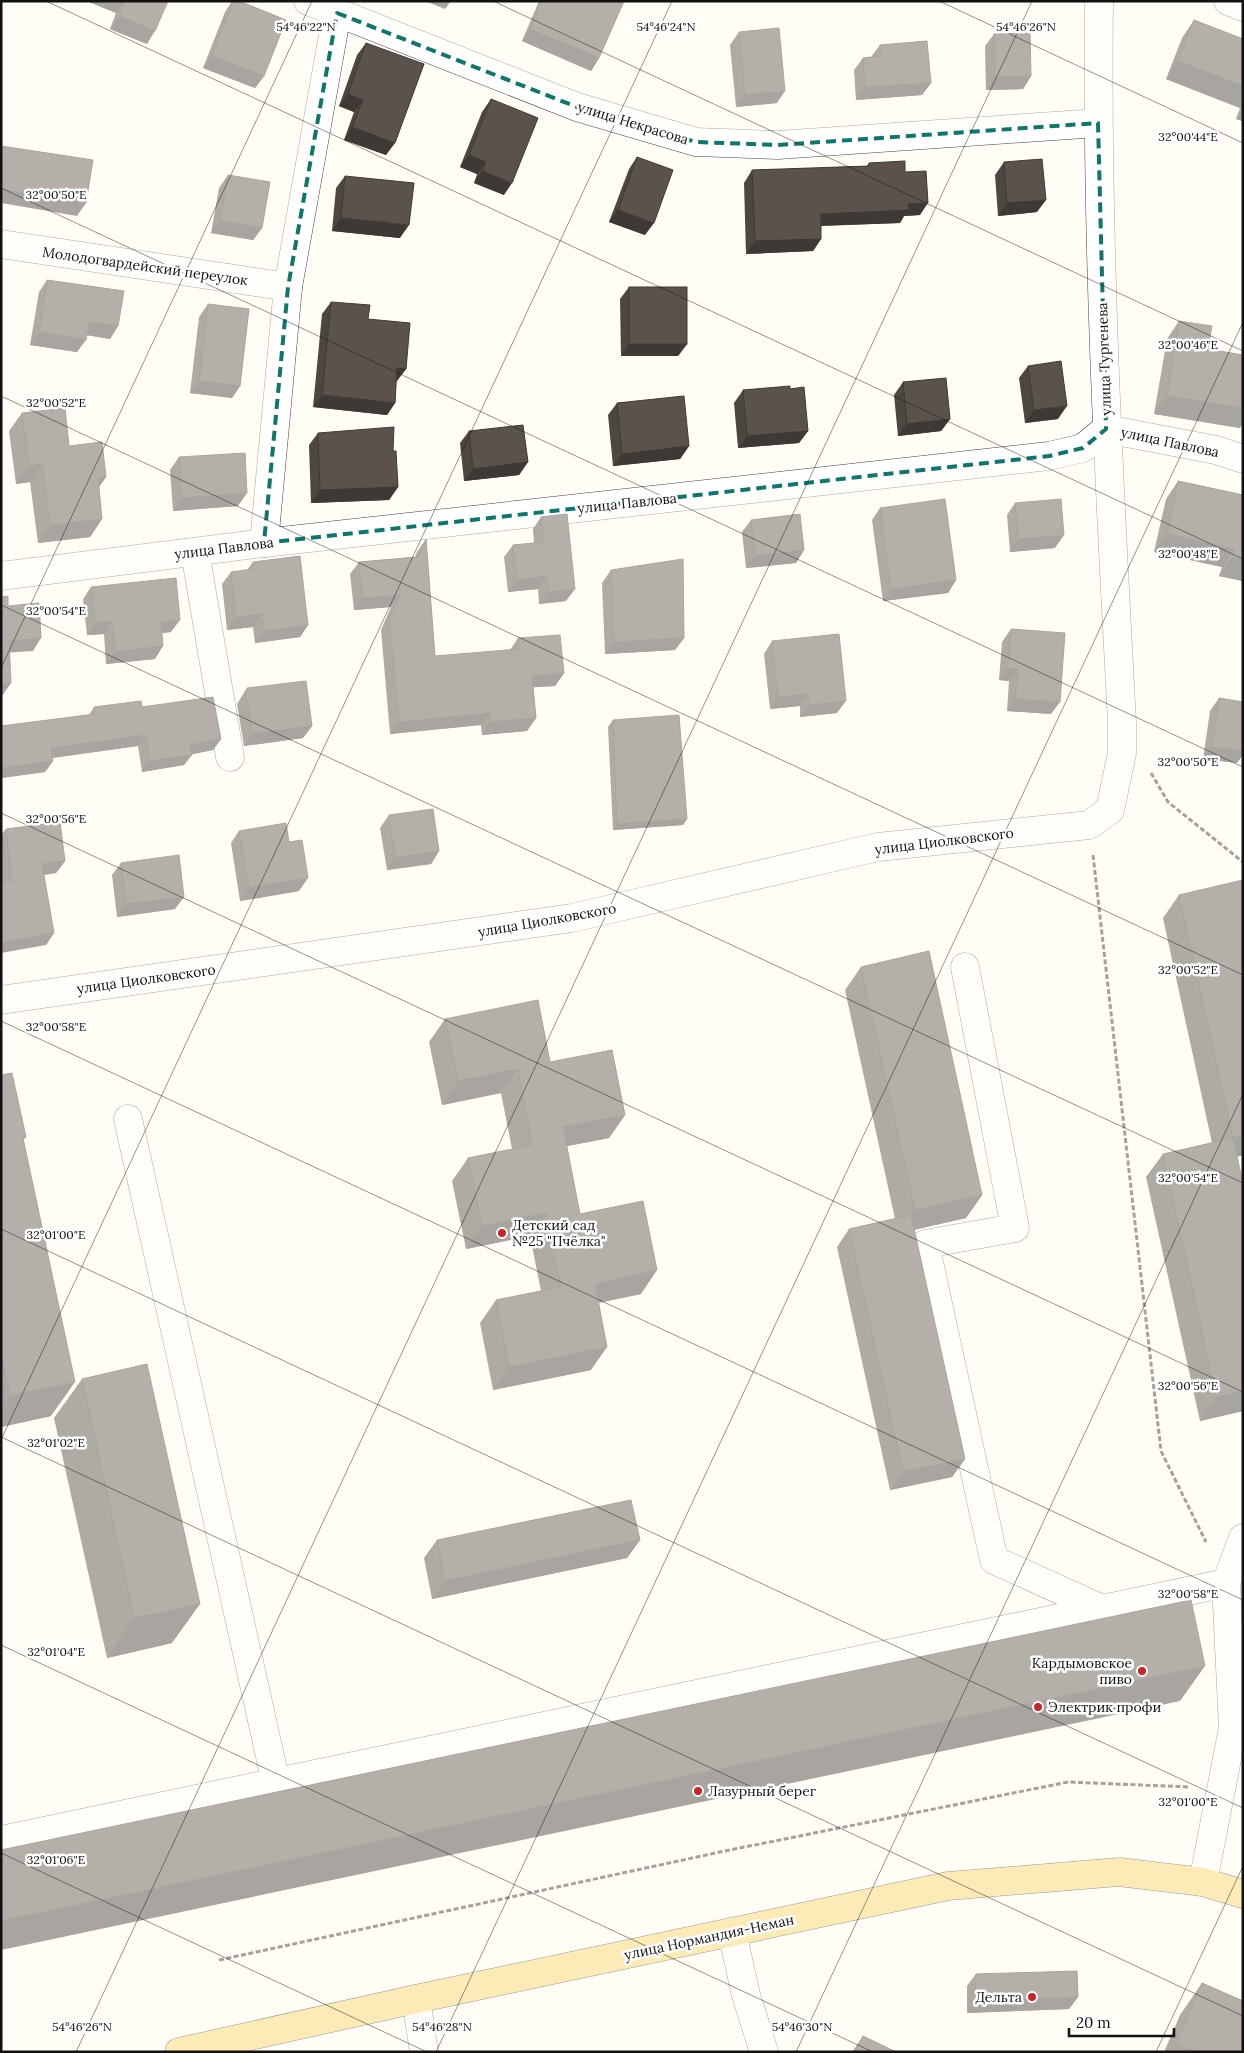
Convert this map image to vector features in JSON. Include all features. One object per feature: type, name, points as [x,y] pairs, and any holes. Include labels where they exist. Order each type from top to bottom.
[{"type":"main road","name":"улица Нормандия-Неман","points":[[179,2052],[416,1999],[948,1886],[1119,1872],[1203,1882],[1243,1894]]},
{"type":"street","name":"улица Некрасова","points":[[308,1],[577,107],[696,142],[778,144],[1098,123]]},
{"type":"street","name":"улица Тургенева","points":[[1090,825],[1110,810],[1122,754],[1122,722],[1106,429],[1098,123],[1099,1]]},
{"type":"street","points":[[1228,1],[1243,7]]},
{"type":"street","points":[[264,543],[288,287],[337,13]]},
{"type":"street","name":"Молодогвардейский переулок","points":[[1,244],[288,287]]},
{"type":"street","name":"улица Павлова","points":[[1,576],[264,543],[1048,456],[1083,448],[1106,429],[1216,450],[1243,459]]},
{"type":"street","points":[[195,552],[230,757]]},
{"type":"street","name":"улица Циолковского","points":[[1,1000],[572,918],[878,847],[1090,825]]},
{"type":"street","points":[[965,967],[1015,1228],[925,1244],[994,1560],[1102,1609]]},
{"type":"street","points":[[128,1119],[276,1783]]},
{"type":"street","points":[[1203,1882],[1233,1728],[1226,1583],[1243,1538]]},
{"type":"street","points":[[1,1840],[1226,1583]]},
{"type":"street","points":[[732,1932],[746,1995],[764,2052]]},
{"type":"street","points":[[416,1999],[424,2052]]},
{"type":"path","points":[[1150,770],[1168,802],[1243,862]]},
{"type":"path","points":[[1090,825],[1160,1451],[1226,1583]]},
{"type":"path","points":[[219,1960],[720,1852],[1068,1782],[1198,1787]]},
{"type":"highlighted area","points":[[337,13],[577,107],[696,142],[778,145],[1098,123],[1106,429],[1083,448],[1049,456],[264,543],[288,287]]},
{"type":"building","points":[[125,1],[168,1],[155,31],[119,16]]},
{"type":"building","points":[[233,1],[239,1],[286,20],[264,76],[212,56]]},
{"type":"building","points":[[542,1],[624,1],[599,58],[530,29]]},
{"type":"building","points":[[1194,20],[1243,39],[1243,86],[1178,61]]},
{"type":"building","points":[[779,28],[785,91],[745,95],[739,32]]},
{"type":"building","points":[[1030,33],[1031,76],[995,77],[994,34]]},
{"type":"building","points":[[927,41],[931,83],[865,87],[863,58],[881,56],[880,45]]},
{"type":"building","points":[[366,43],[424,64],[395,143],[352,127],[363,100],[348,94]]},
{"type":"building","points":[[491,99],[538,118],[512,183],[482,171],[486,162],[469,155]]},
{"type":"building","points":[[1,146],[93,160],[86,203],[1,189]]},
{"type":"building","points":[[637,157],[673,170],[654,223],[618,210]]},
{"type":"building","points":[[1042,159],[1046,200],[1007,203],[1004,162]]},
{"type":"building","points":[[905,161],[905,172],[926,171],[928,203],[908,204],[909,210],[821,214],[821,239],[755,241],[752,170],[869,166],[869,163]]},
{"type":"building","points":[[228,175],[270,182],[262,228],[220,221]]},
{"type":"building","points":[[345,176],[414,183],[409,225],[341,218]]},
{"type":"building","points":[[47,280],[124,291],[118,326],[89,322],[86,340],[39,332]]},
{"type":"building","points":[[629,287],[687,287],[687,344],[629,344]]},
{"type":"building","points":[[331,302],[370,305],[368,319],[410,323],[406,369],[397,368],[395,403],[322,395]]},
{"type":"building","points":[[208,304],[249,309],[240,386],[199,381]]},
{"type":"building","points":[[1179,321],[1212,326],[1208,349],[1243,355],[1243,408],[1167,396]]},
{"type":"building","points":[[1061,361],[1067,406],[1034,410],[1028,366]]},
{"type":"building","points":[[946,378],[950,419],[907,424],[903,382]]},
{"type":"building","points":[[790,386],[790,389],[804,387],[808,431],[747,436],[743,390]]},
{"type":"building","points":[[684,396],[689,446],[622,454],[617,403]]},
{"type":"building","points":[[65,408],[69,446],[102,442],[106,477],[98,478],[102,519],[50,525],[42,464],[29,466],[22,413]]},
{"type":"building","points":[[523,425],[528,462],[473,469],[469,431]]},
{"type":"building","points":[[394,427],[393,451],[396,451],[398,487],[320,490],[318,433]]},
{"type":"building","points":[[245,453],[247,493],[182,498],[179,457]]},
{"type":"building","points":[[1178,481],[1243,495],[1243,560],[1232,558],[1234,549],[1167,534]]},
{"type":"building","points":[[945,499],[956,580],[891,589],[880,508]]},
{"type":"building","points":[[1061,499],[1064,535],[1018,539],[1015,503]]},
{"type":"building","points":[[567,514],[575,589],[548,592],[547,576],[517,580],[513,545],[544,542],[541,517]]},
{"type":"building","points":[[800,514],[804,550],[755,556],[751,520]]},
{"type":"building","points":[[426,539],[435,656],[519,649],[518,638],[560,635],[564,673],[532,676],[536,718],[490,722],[490,713],[399,722],[389,618],[400,595],[362,598],[359,562],[418,557]]},
{"type":"building","points":[[300,556],[308,625],[264,631],[262,614],[236,617],[231,572],[253,569],[253,562]]},
{"type":"building","points":[[683,559],[684,638],[614,642],[611,570]]},
{"type":"building","points":[[176,578],[180,620],[161,622],[163,646],[115,652],[112,621],[95,623],[91,587]]},
{"type":"building","points":[[8,596],[8,606],[39,603],[41,638],[9,641],[11,683],[1,684],[1,597]]},
{"type":"building","points":[[1011,629],[1065,633],[1060,702],[1015,699],[1018,669],[1008,668]]},
{"type":"building","points":[[839,634],[846,701],[809,705],[808,694],[778,697],[772,641]]},
{"type":"building","points":[[306,681],[312,726],[253,734],[245,691],[248,691],[247,688]]},
{"type":"building","points":[[213,697],[221,739],[190,745],[192,755],[149,761],[146,735],[51,748],[53,761],[1,768],[1,726],[95,714],[94,707],[141,701],[142,707]]},
{"type":"building","points":[[1219,698],[1243,702],[1243,751],[1212,747]]},
{"type":"building","points":[[679,715],[687,819],[617,824],[613,720]]},
{"type":"building","points":[[433,809],[439,851],[395,858],[389,815]]},
{"type":"building","points":[[60,822],[65,861],[42,864],[54,933],[1,943],[1,882],[12,881],[6,829]]},
{"type":"building","points":[[286,823],[289,842],[302,840],[308,878],[249,888],[239,831]]},
{"type":"building","points":[[179,855],[184,897],[126,904],[121,863]]},
{"type":"building","points":[[1243,880],[1243,1136],[1233,1138],[1179,895]]},
{"type":"building","points":[[929,951],[982,1195],[915,1210],[861,967]]},
{"type":"building","points":[[538,1000],[550,1062],[612,1050],[625,1115],[563,1127],[580,1214],[643,1201],[657,1270],[595,1284],[607,1347],[509,1367],[496,1300],[561,1287],[546,1213],[482,1226],[468,1158],[532,1145],[518,1069],[458,1081],[445,1019]]},
{"type":"building","points":[[12,1073],[26,1137],[23,1138],[75,1382],[10,1396],[1,1356],[1,1075]]},
{"type":"building","points":[[1233,1138],[1243,1184],[1243,1391],[1216,1397],[1163,1154]]},
{"type":"building","points":[[911,1215],[965,1459],[903,1472],[849,1229]]},
{"type":"building","points":[[147,1364],[200,1604],[134,1618],[82,1379]]},
{"type":"building","points":[[631,1500],[640,1540],[445,1581],[437,1540]]},
{"type":"building","points":[[1191,1600],[1205,1666],[1,1921],[1,1850]]},
{"type":"building","points":[[1077,1971],[1078,1997],[976,2001],[976,1974]]},
{"type":"building","points":[[1202,1983],[1243,2001],[1243,2052],[1196,2052],[1176,2043]]},
{"type":"building","points":[[863,2036],[896,2052],[855,2052]]},
{"type":"place","name":"Детский сад №25 \"Пчёлка\"","points":[[502,1233]]},
{"type":"place","name":"Кардымовское пиво","points":[[1142,1671]]},
{"type":"place","name":"Электрик профи","points":[[1038,1707]]},
{"type":"place","name":"Лазурный берег","points":[[698,1791]]},
{"type":"place","name":"Дельта","points":[[1032,1997]]}]
